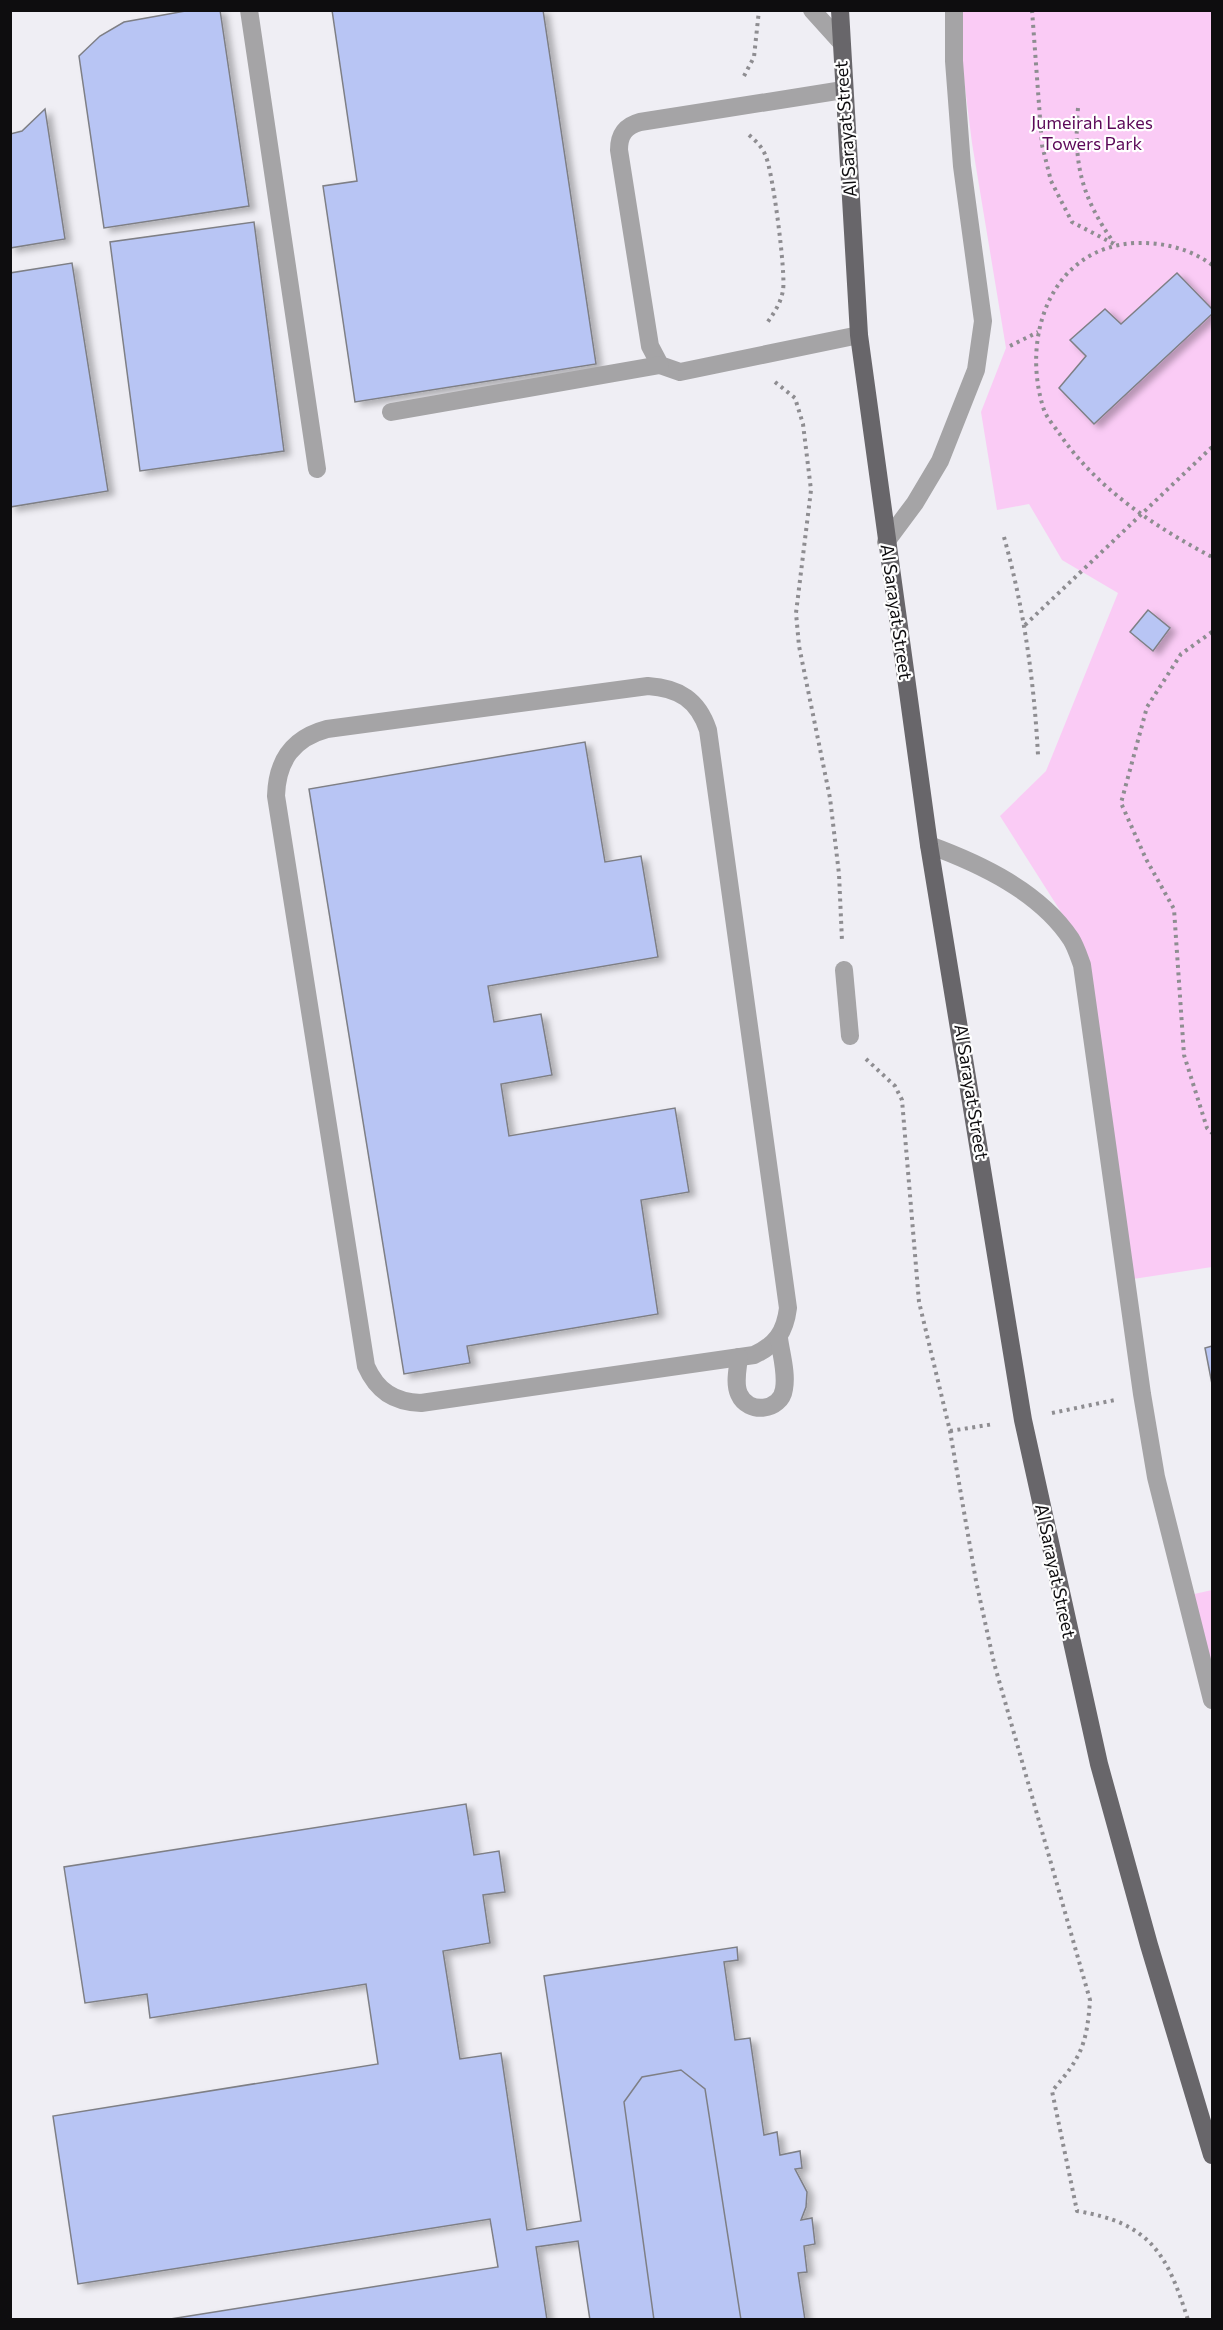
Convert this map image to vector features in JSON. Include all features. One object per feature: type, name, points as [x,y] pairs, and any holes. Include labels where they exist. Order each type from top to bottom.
[{"type":"main road","name":"Al Sarayat Street","points":[[840,10],[840,41],[859,335],[929,845],[1023,1420],[1099,1764],[1212,2155]]},
{"type":"street","points":[[249,10],[317,469]]},
{"type":"street","points":[[812,10],[840,41]]},
{"type":"street","points":[[886,542],[915,503],[940,461],[976,370],[983,321],[962,166],[954,61],[954,10]]},
{"type":"street","points":[[660,365],[650,346],[619,140],[631,124],[843,90]]},
{"type":"street","points":[[391,411],[660,365],[680,372],[859,335]]},
{"type":"street","points":[[648,686],[680,692],[703,714],[708,730],[788,1308],[786,1324],[779,1338],[769,1348],[754,1355],[421,1403],[393,1398],[372,1379],[366,1366],[276,796],[280,766],[299,741],[327,729],[648,686]]},
{"type":"street","points":[[929,845],[968,860],[1029,897],[1072,940],[1082,965],[1142,1394],[1156,1477],[1212,1700]]},
{"type":"street","points":[[844,970],[850,1036]]},
{"type":"street","points":[[739,1357],[738,1394],[745,1403],[756,1408],[768,1407],[778,1401],[784,1392],[779,1338]]},
{"type":"path","points":[[759,10],[754,57],[738,87],[738,127],[759,144],[770,168],[784,272],[780,301],[765,325],[772,380],[795,398],[804,435],[811,490],[796,613],[799,646],[830,798],[839,874],[844,970]]},
{"type":"path","points":[[1032,10],[1042,144],[1051,181],[1072,222],[1115,244]]},
{"type":"path","points":[[1078,108],[1077,147],[1084,192],[1095,216],[1115,244]]},
{"type":"path","points":[[1212,265],[1198,255],[1154,242],[1115,244],[1084,258],[1066,274],[1048,297],[1038,332],[1037,370],[1045,411],[1071,451],[1092,474],[1143,513],[1212,557]]},
{"type":"path","points":[[1006,348],[1038,332]]},
{"type":"path","points":[[1025,626],[1212,447]]},
{"type":"path","points":[[1004,537],[1025,626],[1034,690],[1038,755]]},
{"type":"path","points":[[1212,632],[1180,654],[1147,706],[1121,802],[1146,859],[1174,909],[1184,1055],[1207,1128],[1212,1133]]},
{"type":"path","points":[[850,1036],[858,1051],[895,1086],[902,1100],[919,1302],[950,1431],[976,1581],[994,1663],[1090,2000],[1088,2034],[1075,2066],[1053,2091],[1077,2211],[1102,2215],[1126,2225],[1147,2239],[1164,2258],[1176,2281],[1188,2319]]},
{"type":"green space","name":"Jumeirah Lakes Towers Park","points":[[961,11],[1212,11],[1212,1267],[1120,1281],[1068,923],[1000,816],[1046,771],[1118,593],[1062,560],[1029,504],[997,510],[981,412],[1006,348],[972,143],[959,40]]},
{"type":"green space","points":[[1212,1590],[1212,1695],[1190,1595]]},
{"type":"building","points":[[191,10],[220,10],[249,206],[104,228],[79,56],[100,36],[124,22]]},
{"type":"building","points":[[332,10],[543,10],[596,364],[355,402],[323,186],[357,181]]},
{"type":"building","points":[[45,109],[65,239],[10,248],[10,134],[22,131]]},
{"type":"building","points":[[254,222],[284,451],[140,471],[110,242]]},
{"type":"building","points":[[72,263],[108,491],[10,507],[10,273]]},
{"type":"building","points":[[1177,273],[1212,309],[1212,314],[1094,424],[1059,388],[1086,356],[1070,340],[1105,309],[1121,324]]},
{"type":"building","points":[[1148,610],[1170,628],[1153,651],[1130,632]]},
{"type":"building","points":[[585,742],[605,862],[641,856],[658,957],[488,986],[494,1022],[541,1014],[552,1075],[501,1084],[509,1136],[675,1108],[689,1192],[641,1200],[658,1314],[467,1346],[470,1363],[404,1374],[309,789]]},
{"type":"building","points":[[1212,1346],[1212,1384],[1205,1348]]},
{"type":"building","points":[[466,1804],[474,1855],[499,1851],[505,1892],[483,1895],[490,1943],[443,1951],[460,2059],[501,2053],[527,2230],[581,2221],[544,1976],[737,1947],[738,1960],[724,1962],[735,2040],[750,2038],[764,2135],[777,2132],[780,2155],[800,2151],[802,2168],[795,2169],[807,2192],[806,2207],[801,2220],[812,2218],[815,2244],[804,2246],[807,2272],[798,2273],[805,2320],[590,2320],[578,2241],[536,2247],[547,2320],[164,2320],[498,2267],[490,2219],[78,2284],[53,2116],[378,2064],[366,1984],[150,2018],[147,1994],[85,2003],[64,1867]]},
{"type":"building","points":[[681,2070],[705,2089],[741,2320],[654,2320],[624,2102],[642,2077]]}]
